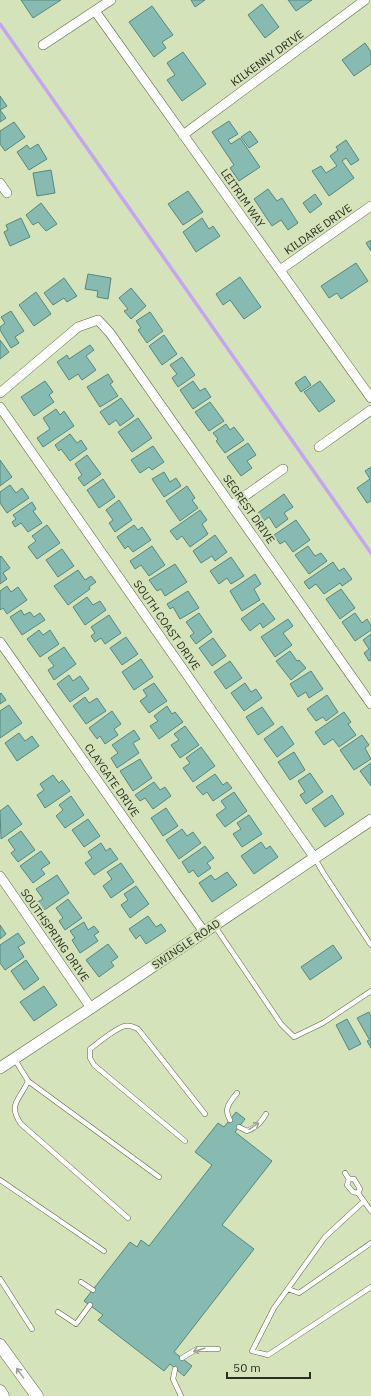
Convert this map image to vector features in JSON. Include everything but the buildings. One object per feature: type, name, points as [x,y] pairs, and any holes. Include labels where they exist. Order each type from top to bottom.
[{"type":"main road","points":[[0,1345],[37,1396]]},
{"type":"main road","points":[[0,1391],[3,1396]]},
{"type":"street","points":[[43,45],[111,0]]},
{"type":"street","name":"KILKENNY DRIVE","points":[[183,134],[365,0]]},
{"type":"street","name":"LEITRIM WAY","points":[[95,11],[371,398]]},
{"type":"street","points":[[0,183],[6,193]]},
{"type":"street","name":"KILDARE DRIVE","points":[[280,270],[371,206]]},
{"type":"street","name":"SEGREST DRIVE","points":[[0,393],[78,327],[98,320],[232,505],[371,704]]},
{"type":"street","name":"SOUTH COAST DRIVE","points":[[0,407],[314,857]]},
{"type":"street","points":[[319,446],[371,410]]},
{"type":"street","points":[[232,505],[283,469]]},
{"type":"street","name":"CLAYGATE DRIVE","points":[[0,642],[204,932]]},
{"type":"street","name":"SWINGLE ROAD","points":[[0,1068],[371,820]]},
{"type":"street","name":"SOUTHSPRING DRIVE","points":[[0,876],[91,1008]]},
{"type":"lane","points":[[314,857],[371,945]]},
{"type":"lane","points":[[214,925],[281,1024],[294,1037],[323,1022],[371,991]]},
{"type":"lane","points":[[186,1141],[94,1065],[90,1058],[90,1049],[124,1026],[133,1026],[138,1029],[205,1114]]},
{"type":"lane","points":[[14,1058],[28,1081],[159,1176]]},
{"type":"lane","points":[[28,1081],[14,1106],[14,1112],[21,1124],[128,1218]]},
{"type":"lane","points":[[230,1120],[227,1115],[227,1105],[237,1092]]},
{"type":"lane","points":[[239,1127],[247,1131],[254,1128],[266,1114]]},
{"type":"lane","points":[[345,1173],[349,1179],[354,1179],[360,1188],[358,1193]]},
{"type":"lane","points":[[349,1179],[347,1185],[353,1192],[358,1193],[371,1211]]},
{"type":"lane","points":[[0,1180],[104,1251]]},
{"type":"lane","points":[[364,1201],[325,1237],[274,1308],[252,1351],[268,1355],[371,1288]]},
{"type":"lane","points":[[288,1289],[299,1293],[371,1243]]},
{"type":"lane","points":[[0,1278],[32,1329]]},
{"type":"lane","points":[[81,1282],[93,1290]]},
{"type":"lane","points":[[58,1312],[76,1324],[90,1305]]},
{"type":"lane","points":[[182,1358],[197,1349],[218,1349]]},
{"type":"lane","points":[[175,1369],[174,1379],[181,1396]]},
{"type":"waterway","points":[[0,24],[371,553]]}]
